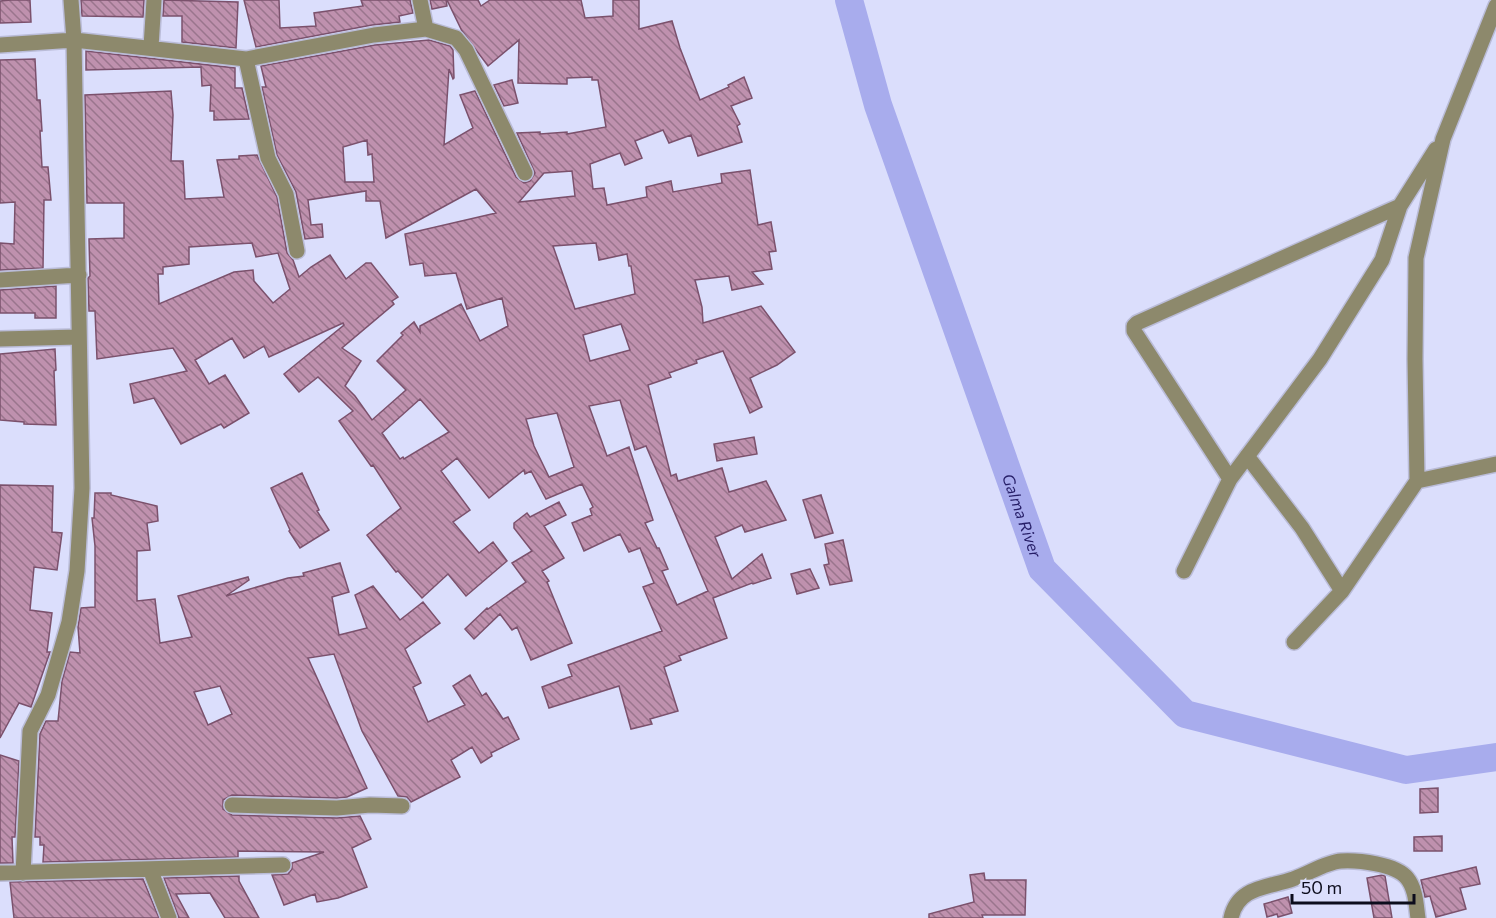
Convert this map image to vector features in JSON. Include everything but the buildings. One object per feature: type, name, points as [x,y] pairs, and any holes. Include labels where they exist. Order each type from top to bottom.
[{"type":"street","points":[[23,873],[30,731],[48,695],[69,622],[77,571],[82,488],[74,40],[71,0]]},
{"type":"street","points":[[151,48],[154,0]]},
{"type":"street","points":[[420,0],[426,28]]},
{"type":"street","points":[[1294,642],[1342,591],[1417,481],[1416,258],[1443,139],[1496,6]]},
{"type":"street","points":[[0,45],[74,40],[246,59],[363,37],[426,28],[456,38],[466,50],[525,173]]},
{"type":"street","points":[[246,59],[268,158],[286,194],[297,250]]},
{"type":"street","points":[[1184,571],[1230,479],[1320,359],[1382,260],[1400,206],[1443,139]]},
{"type":"street","points":[[1230,479],[1134,331],[1134,326],[1400,206]]},
{"type":"street","points":[[0,280],[79,275]]},
{"type":"street","points":[[0,339],[78,337]]},
{"type":"street","points":[[1246,456],[1302,528],[1342,591]]},
{"type":"street","points":[[1417,481],[1496,464]]},
{"type":"street","points":[[232,805],[337,808],[370,805],[402,806]]},
{"type":"street","points":[[1231,918],[1236,903],[1260,887],[1292,880],[1340,861],[1378,864],[1394,868],[1406,876],[1413,888],[1418,918]]},
{"type":"street","points":[[0,873],[283,865]]},
{"type":"street","points":[[150,869],[169,918]]},
{"type":"waterway","name":"Galma River","points":[[849,0],[878,105],[1042,569],[1185,714],[1406,770],[1496,757]]}]
